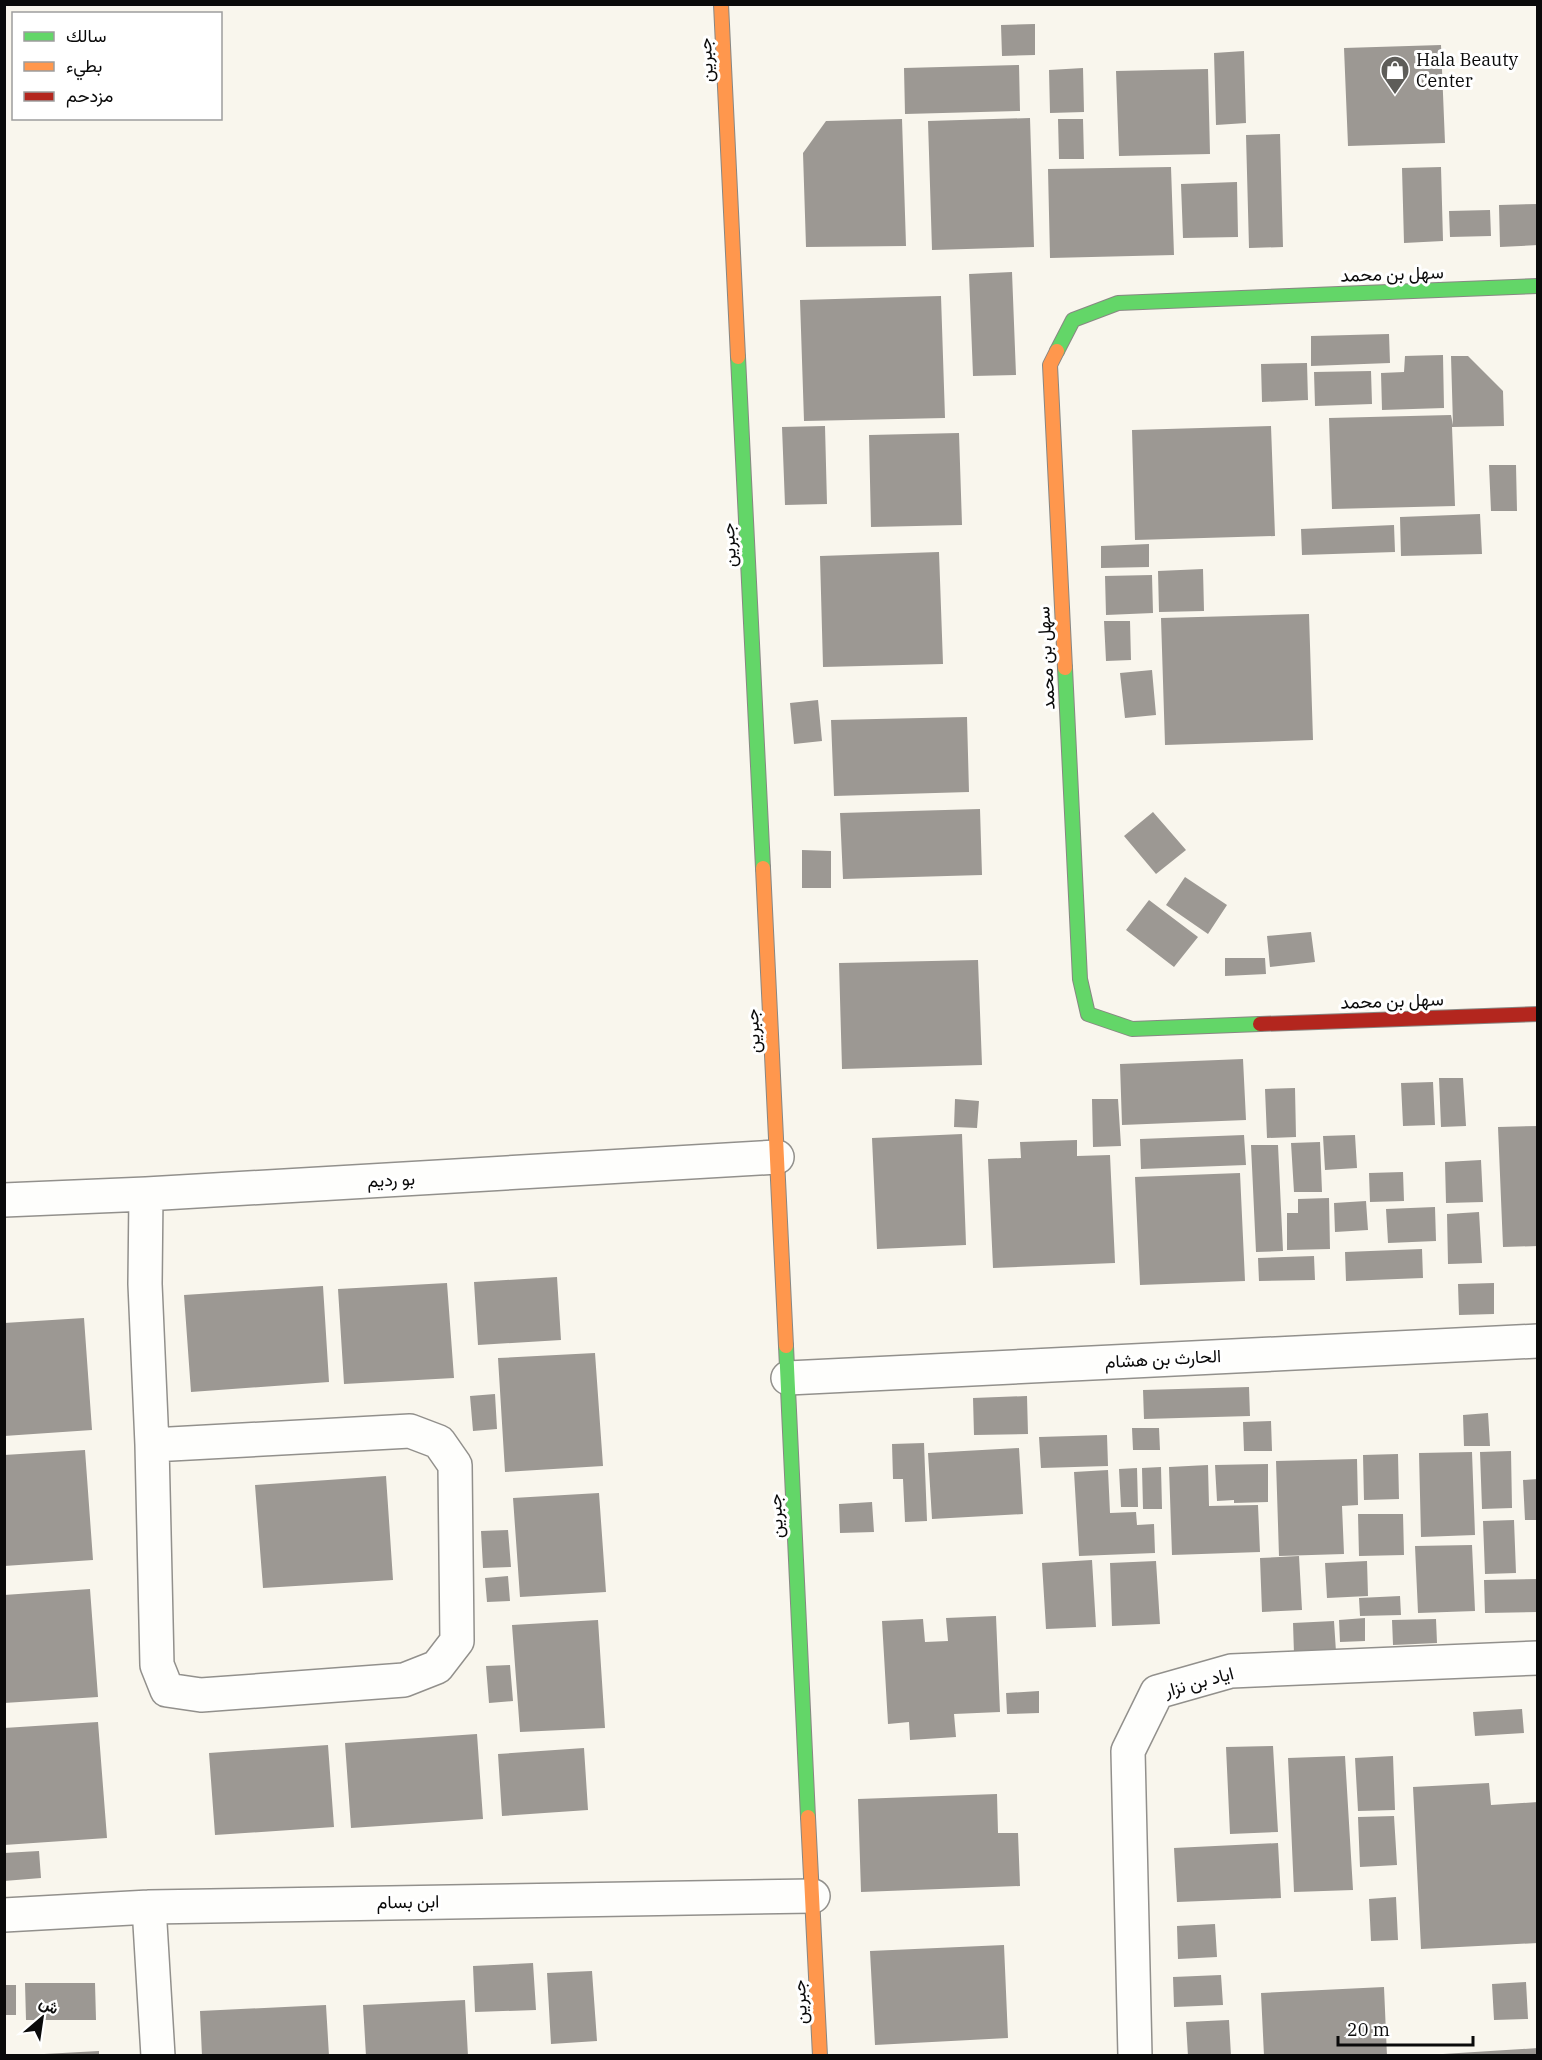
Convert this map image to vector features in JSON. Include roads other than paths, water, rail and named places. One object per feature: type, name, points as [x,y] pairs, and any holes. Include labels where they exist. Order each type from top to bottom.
[{"type":"street","name":"جبرين","points":[[721,4],[820,2055]]},
{"type":"street","name":"سهل بن محمد","points":[[1538,286],[1118,303],[1073,320],[1050,365],[1080,979],[1088,1014],[1132,1029],[1538,1014]]},
{"type":"street","name":"بو رديم","points":[[4,1200],[146,1194],[777,1156]]},
{"type":"street","points":[[146,1194],[145,1284],[152,1445],[157,1665],[167,1690],[201,1695],[404,1680],[437,1667],[457,1641],[455,1466],[439,1442],[410,1431],[152,1445]]},
{"type":"street","name":"الحارث بن هشام","points":[[788,1378],[1538,1341]]},
{"type":"street","name":"اياد بن نزار","points":[[1135,2055],[1128,1751],[1157,1692],[1231,1671],[1538,1658]]},
{"type":"street","name":"ابن بسام","points":[[4,1915],[149,1906],[813,1896]]},
{"type":"street","points":[[149,1906],[158,2055]]},
{"type":"place","name":"Hala Beauty Center","points":[[1395,96]]}]
